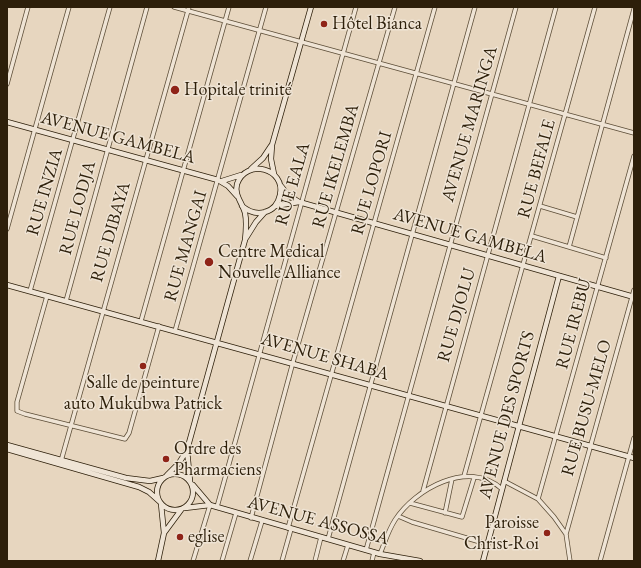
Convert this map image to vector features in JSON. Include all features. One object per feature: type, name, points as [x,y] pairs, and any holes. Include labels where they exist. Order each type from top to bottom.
[{"type":"street","points":[[7,84],[28,7]]},
{"type":"street","points":[[7,229],[69,7]]},
{"type":"street","name":"RUE INZIA","points":[[30,291],[110,7]]},
{"type":"street","name":"RUE LODJA","points":[[66,301],[147,7]]},
{"type":"street","points":[[174,7],[189,9],[343,54],[634,133]]},
{"type":"street","points":[[141,322],[229,7]]},
{"type":"street","name":"RUE MANGAI","points":[[175,331],[220,180],[266,7]]},
{"type":"street","points":[[300,203],[288,195],[280,184],[274,174],[271,159],[272,144],[311,7]]},
{"type":"street","name":"RUE EALA","points":[[217,507],[300,203],[356,7]]},
{"type":"street","name":"RUE IKELEMBA","points":[[251,518],[293,362],[337,214],[395,7]]},
{"type":"street","name":"RUE LOPORI","points":[[282,561],[332,374],[435,7]]},
{"type":"street","points":[[328,540],[369,384],[475,7]]},
{"type":"street","name":"AVENUE MARINGA","points":[[366,550],[407,395],[516,7]]},
{"type":"street","name":"RUE DJOLU","points":[[423,491],[556,7]]},
{"type":"street","name":"RUE BEFALE","points":[[464,476],[595,7]]},
{"type":"street","name":"RUE DIBAYA","points":[[60,462],[189,9]]},
{"type":"street","points":[[569,247],[634,9]]},
{"type":"street","name":"AVENUE GAMBELA","points":[[7,122],[107,151],[220,180]]},
{"type":"street","points":[[158,561],[164,533],[157,487],[179,463],[187,450],[245,240],[246,223],[242,206],[238,198],[220,180],[244,173],[251,169],[263,158],[272,144]]},
{"type":"street","name":"RUE IREBU","points":[[538,499],[634,156]]},
{"type":"street","points":[[251,169],[263,169],[274,174]]},
{"type":"street","points":[[238,198],[237,185],[244,173]]},
{"type":"street","points":[[274,207],[280,196],[280,184]]},
{"type":"street","points":[[245,240],[256,222],[265,212],[274,207],[300,203]]},
{"type":"street","name":"AVENUE GAMBELA","points":[[300,203],[633,296]]},
{"type":"street","points":[[242,206],[255,213],[265,212]]},
{"type":"street","points":[[540,206],[577,216]]},
{"type":"street","points":[[532,236],[606,258]]},
{"type":"street","name":"AVENUE DES SPORTS","points":[[483,561],[559,276]]},
{"type":"street","name":"AVENUE SHABA","points":[[7,285],[293,362],[631,457]]},
{"type":"street","name":"RUE BUSU-MELO","points":[[566,534],[634,290]]},
{"type":"street","points":[[48,296],[17,402],[17,411],[71,426],[125,439],[129,433],[159,326]]},
{"type":"street","points":[[600,561],[631,457],[634,438]]},
{"type":"street","points":[[7,445],[60,462]]},
{"type":"street","points":[[7,449],[125,480],[145,489],[168,510],[210,505]]},
{"type":"street","points":[[164,533],[183,509],[189,504],[193,494],[190,482],[187,450]]},
{"type":"street","points":[[125,480],[150,481],[176,474],[181,475],[190,482],[210,505]]},
{"type":"street","points":[[380,554],[389,531],[398,516],[423,491],[452,479],[464,476],[492,482],[502,489]]},
{"type":"street","points":[[410,503],[462,517],[474,478]]},
{"type":"street","points":[[445,513],[452,479]]},
{"type":"street","points":[[504,481],[538,499],[566,534],[570,561]]},
{"type":"street","points":[[193,561],[210,505]]},
{"type":"street","name":"AVENUE ASSOSSA","points":[[210,505],[380,554],[420,561]]},
{"type":"street","points":[[222,561],[236,513]]},
{"type":"street","points":[[398,516],[412,522],[487,544]]},
{"type":"street","points":[[250,561],[262,521]]},
{"type":"street","points":[[315,561],[321,538]]},
{"type":"street","points":[[344,561],[348,545]]},
{"type":"street","points":[[372,561],[374,552]]},
{"type":"place","name":"Hôtel Bianca","points":[[324,24]]},
{"type":"place","name":"Hopitale trinité","points":[[175,90]]},
{"type":"place","name":"Centre Medical Nouvelle Alliance","points":[[209,262]]},
{"type":"place","name":"Salle de peinture auto Mukubwa Patrick","points":[[143,366]]},
{"type":"place","name":"Ordre des Pharmaciens","points":[[166,459]]},
{"type":"place","name":"Paroisse Christ-Roi","points":[[547,533]]},
{"type":"place","name":"eglise","points":[[180,537]]}]
